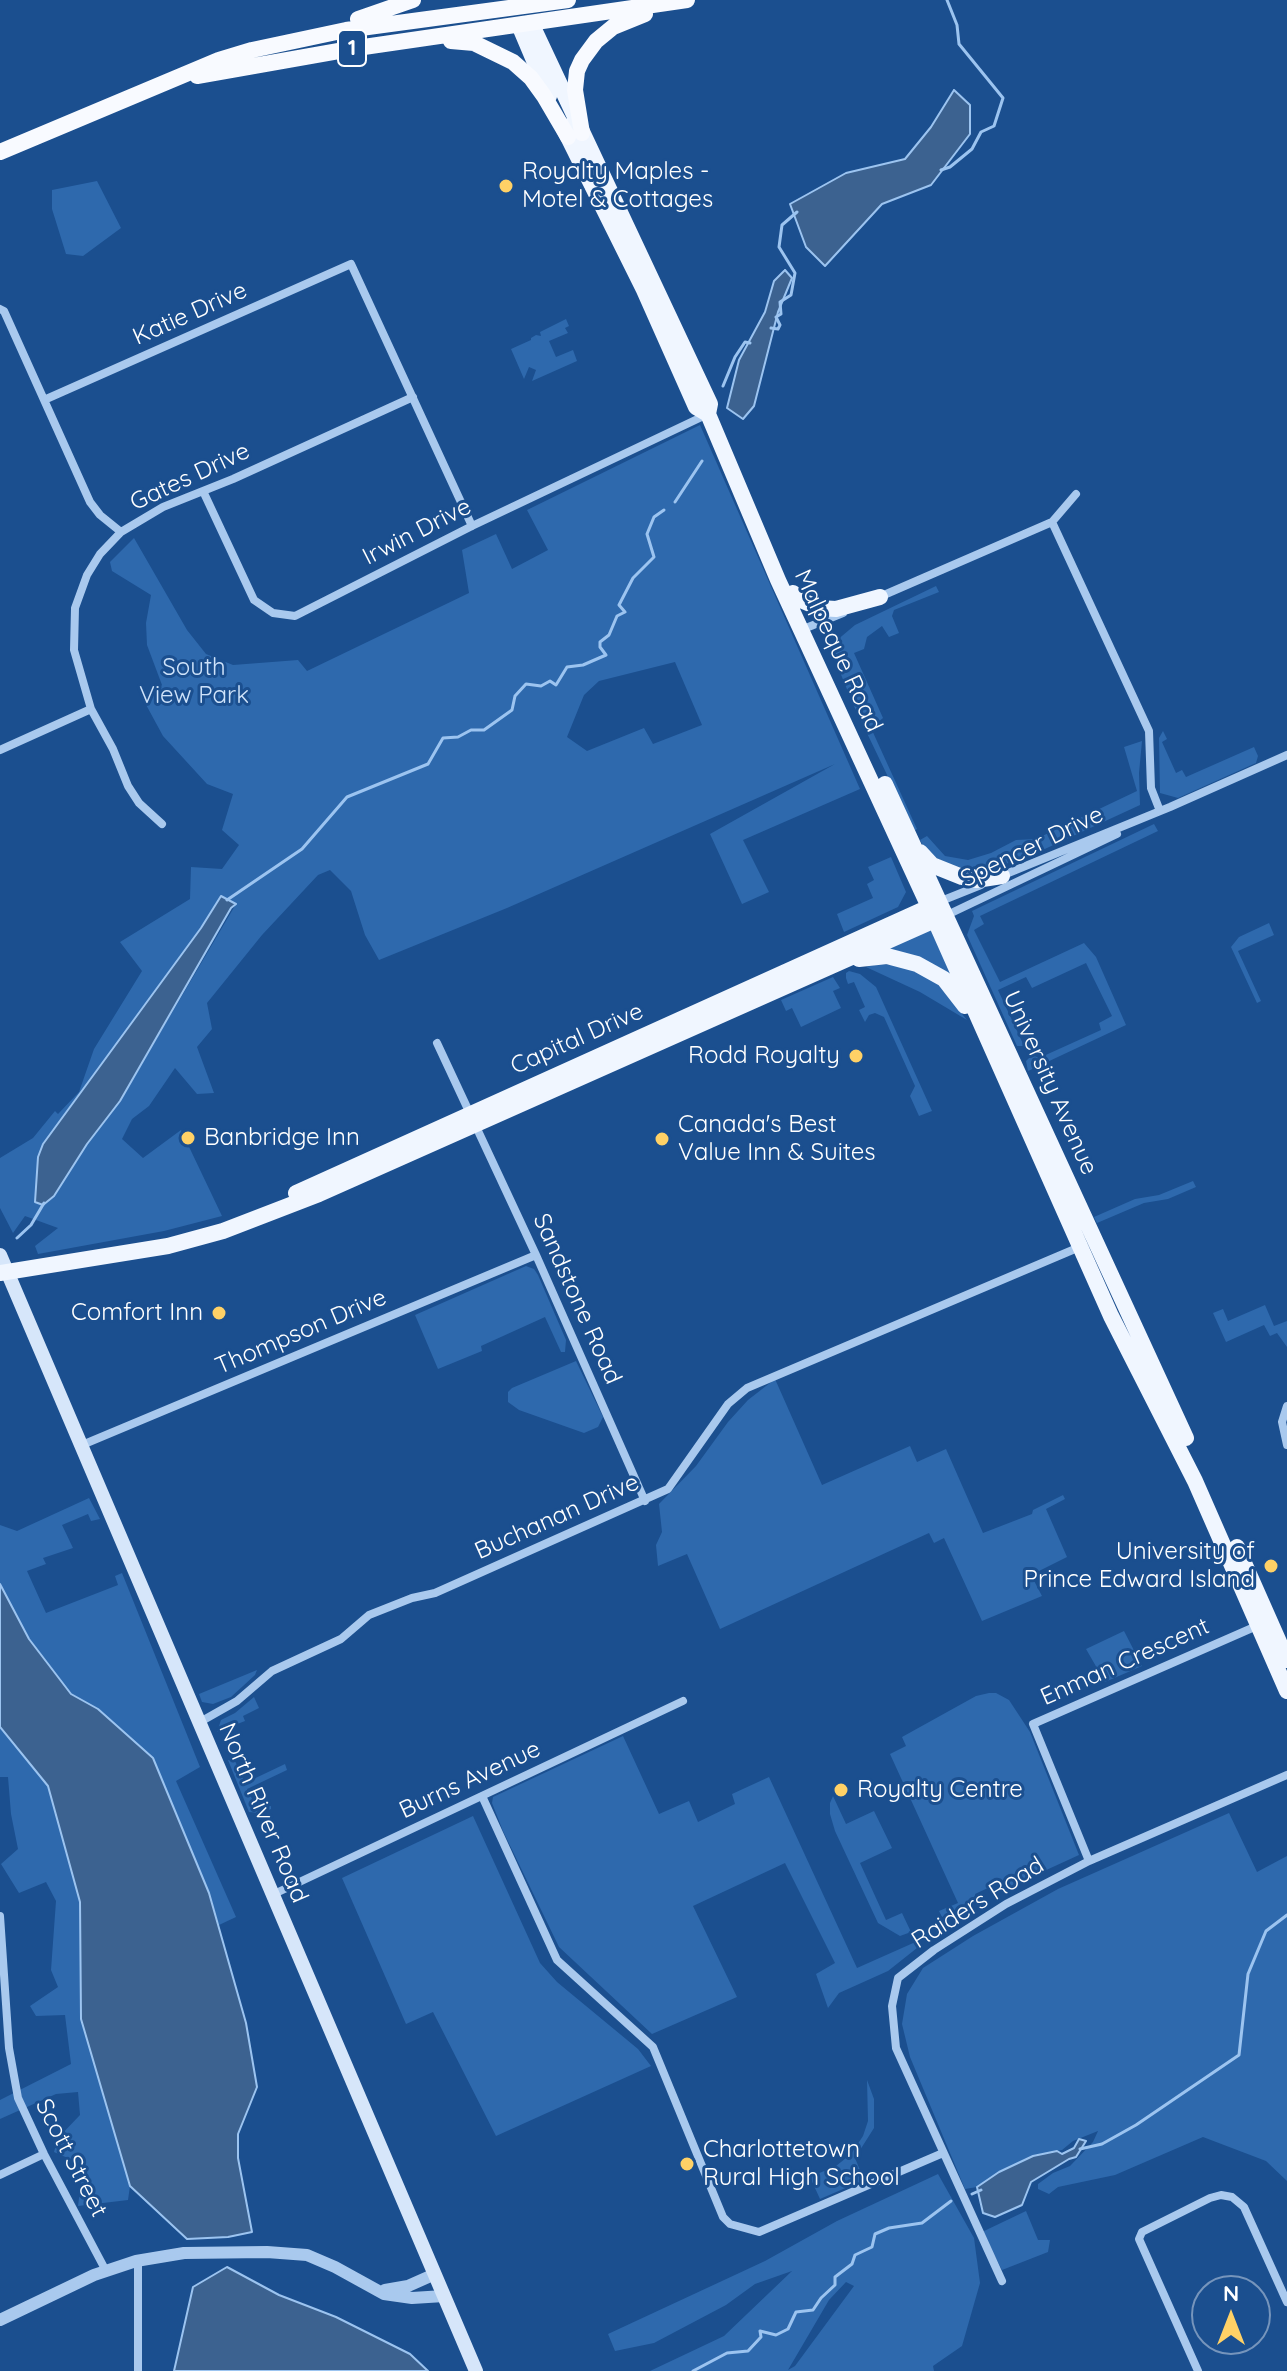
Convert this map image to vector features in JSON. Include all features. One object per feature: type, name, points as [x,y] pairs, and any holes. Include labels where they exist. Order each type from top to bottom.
[{"type":"highway","points":[[252,50],[284,35],[373,15],[413,0]]},
{"type":"highway","name":"1","points":[[0,152],[219,60],[252,50],[346,30],[516,4],[568,0]]},
{"type":"highway","name":"1","points":[[179,79],[271,62],[687,0]]},
{"type":"highway","points":[[575,135],[575,83],[580,65],[593,44],[624,21],[699,0]]},
{"type":"highway","name":"Malpeque Road","points":[[516,4],[525,24]]},
{"type":"highway","points":[[271,62],[371,53],[452,41],[474,43],[513,62],[531,78],[575,135]]},
{"type":"main road","name":"Malpeque Road","points":[[525,24],[696,407],[708,414],[758,533],[806,628],[938,911]]},
{"type":"main road","name":"University Avenue","points":[[758,533],[793,593],[806,628],[902,821],[983,1030],[1287,1660]]},
{"type":"main road","points":[[793,593],[819,608],[836,609],[880,597]]},
{"type":"main road","points":[[902,821],[917,848],[932,865],[976,880],[1002,876]]},
{"type":"main road","name":"University Avenue","points":[[938,911],[1088,1244],[1126,1348],[1195,1481],[1287,1691]]},
{"type":"main road","name":"Capital Drive","points":[[4,1273],[168,1246],[235,1226],[291,1195],[845,960],[938,911]]},
{"type":"main road","name":"Capital Drive","points":[[473,1118],[938,911]]},
{"type":"main road","points":[[845,960],[896,957],[929,969],[955,992],[983,1030]]},
{"type":"main road","name":"North River Road","points":[[0,1255],[4,1273],[82,1445],[476,2371]]},
{"type":"street","name":"Katie Drive","points":[[44,400],[351,264],[413,397]]},
{"type":"street","points":[[0,309],[4,311],[90,502],[121,532]]},
{"type":"street","name":"Gates Drive","points":[[162,824],[147,811],[128,786],[113,749],[91,709],[74,650],[75,608],[93,564],[121,532],[163,507],[413,397]]},
{"type":"street","points":[[413,397],[472,526]]},
{"type":"street","name":"Irwin Drive","points":[[203,491],[254,600],[273,613],[295,616],[472,526],[708,414]]},
{"type":"street","points":[[806,628],[1052,522],[1076,494]]},
{"type":"street","points":[[1052,522],[1149,731],[1151,788],[1160,811]]},
{"type":"street","points":[[0,750],[91,709]]},
{"type":"street","name":"Spencer Drive","points":[[938,911],[1002,876],[1287,755]]},
{"type":"street","name":"Spencer Drive","points":[[938,911],[1058,864],[1149,815]]},
{"type":"street","name":"Sandstone Road","points":[[437,1043],[536,1255],[645,1501]]},
{"type":"street","name":"Buchanan Drive","points":[[200,1722],[237,1701],[272,1671],[341,1639],[369,1615],[416,1596],[435,1593],[668,1489],[728,1404],[747,1388],[1088,1244]]},
{"type":"street","name":"Thompson Drive","points":[[82,1445],[536,1255]]},
{"type":"street","points":[[1287,1406],[1282,1422],[1287,1445]]},
{"type":"street","name":"Enman Crescent","points":[[1089,1861],[1033,1724],[1259,1625]]},
{"type":"street","name":"Burns Avenue","points":[[274,1894],[683,1701]]},
{"type":"street","points":[[1089,1861],[1287,1775]]},
{"type":"street","points":[[482,1796],[557,1960],[653,2047],[723,2217],[730,2224],[759,2232],[943,2153],[1002,2281]]},
{"type":"street","name":"Raiders Road","points":[[943,2153],[896,2048],[892,2006],[898,1978],[934,1950],[1006,1904],[1089,1861]]},
{"type":"street","name":"Scott Street","points":[[0,1919],[9,2048],[18,2098],[106,2271]]},
{"type":"street","points":[[0,2053],[9,2048]]},
{"type":"street","points":[[0,2175],[44,2154]]},
{"type":"street","points":[[1198,2371],[1139,2239],[1142,2232],[1210,2198],[1221,2195],[1232,2197],[1244,2207],[1287,2302]]},
{"type":"street","points":[[0,2320],[106,2271],[138,2260],[184,2253],[307,2255],[384,2294],[444,2296]]},
{"type":"street","points":[[138,2260],[138,2371]]},
{"type":"street","points":[[371,2287],[389,2290],[408,2286],[435,2274]]},
{"type":"green space","points":[[97,181],[121,228],[83,256],[66,254],[52,209],[52,190]]},
{"type":"green space","points":[[566,319],[568,333],[549,341],[556,357],[573,350],[577,361],[532,381],[536,370],[529,367],[524,379],[511,349],[536,335],[541,336],[540,332]]},
{"type":"green space","name":"South View Park","points":[[700,425],[860,789],[743,840],[769,892],[742,904],[710,834],[835,764],[507,908],[379,960],[365,935],[351,891],[330,870],[318,875],[262,935],[207,1003],[212,1029],[197,1047],[214,1093],[197,1094],[175,1068],[149,1106],[132,1119],[122,1139],[143,1158],[181,1130],[222,1216],[164,1231],[38,1254],[35,1246],[58,1228],[25,1216],[13,1233],[0,1208],[0,1158],[33,1138],[55,1111],[58,1114],[79,1092],[94,1049],[142,971],[120,942],[190,899],[191,867],[222,869],[239,845],[222,830],[233,794],[207,784],[163,736],[144,701],[162,685],[147,645],[146,623],[151,595],[112,571],[110,562],[134,538],[187,630],[206,654],[233,665],[298,660],[307,671],[469,593],[462,550],[496,534],[512,569],[548,550],[527,510]],"holes":[[[675,662],[702,725],[653,744],[644,728],[587,751],[567,737],[584,695],[599,681]],[[221,897],[236,904],[120,1101],[87,1144],[54,1196],[38,1157],[43,1144]]]},
{"type":"green space","points":[[936,586],[939,592],[894,610],[892,616],[899,633],[889,637],[882,626],[867,637],[864,649],[854,653],[883,718],[871,728],[917,829],[914,831],[853,704],[831,650],[836,646],[836,641],[855,625]]},
{"type":"green space","points":[[1163,731],[1167,739],[1162,742],[1176,773],[1182,770],[1186,777],[1254,747],[1258,756],[1256,763],[1178,798],[1160,793],[1159,738]]},
{"type":"green space","points":[[1142,741],[1140,805],[1034,854],[977,874],[928,855],[920,840],[927,836],[945,856],[968,860],[1016,840],[1036,839],[1137,791],[1124,747]]},
{"type":"green space","points":[[1154,824],[1158,831],[980,916],[984,924],[974,930],[1000,982],[1084,943],[1096,957],[1126,1025],[1028,1071],[1026,1061],[1032,1055],[1039,1058],[1101,1030],[1099,1023],[1112,1016],[1086,963],[1032,988],[1026,977],[998,990],[1024,1046],[1017,1046],[967,935],[974,916],[972,911]]},
{"type":"green space","points":[[891,857],[906,892],[898,907],[844,932],[837,914],[873,898],[867,884],[874,880],[868,867]]},
{"type":"green space","points":[[1269,923],[1274,935],[1238,951],[1261,1001],[1257,1003],[1231,947],[1239,937]]},
{"type":"green space","points":[[930,929],[955,982],[931,963],[913,955],[881,950]]},
{"type":"green space","points":[[878,964],[907,966],[936,982],[967,1020],[920,992],[866,967]]},
{"type":"green space","points":[[849,971],[860,974],[876,987],[932,1111],[919,1116],[910,1096],[915,1086],[884,1017],[875,1013],[869,1015],[865,1022],[859,1010],[865,1007],[854,982],[848,984],[846,978]]},
{"type":"green space","points":[[833,977],[840,988],[833,991],[841,1008],[801,1027],[792,1008],[786,1011],[781,1000]]},
{"type":"green space","points":[[1193,1181],[1196,1187],[1168,1199],[1144,1203],[1097,1223],[1094,1217],[1135,1199],[1159,1195]]},
{"type":"green space","points":[[526,1266],[538,1275],[566,1340],[565,1352],[561,1352],[545,1317],[481,1346],[482,1351],[438,1369],[415,1315]]},
{"type":"green space","points":[[1265,1305],[1274,1326],[1287,1321],[1287,1347],[1277,1333],[1270,1336],[1264,1325],[1226,1342],[1213,1313],[1223,1309],[1228,1321]]},
{"type":"green space","points":[[576,1361],[603,1417],[598,1427],[584,1433],[519,1410],[508,1402],[508,1392],[512,1388]]},
{"type":"green space","points":[[775,1379],[822,1485],[910,1446],[917,1462],[946,1449],[983,1533],[1032,1514],[1033,1510],[1063,1495],[1065,1499],[1046,1509],[1067,1557],[1031,1575],[1042,1596],[982,1621],[944,1538],[934,1543],[929,1533],[720,1629],[687,1554],[658,1566],[656,1545],[662,1532],[659,1504],[696,1466],[748,1400]]},
{"type":"green space","points":[[89,1498],[100,1519],[91,1521],[88,1514],[62,1525],[73,1548],[43,1558],[46,1564],[27,1571],[46,1613],[118,1585],[115,1576],[122,1573],[200,1767],[176,1781],[236,1917],[219,1925],[209,1893],[98,1709],[71,1694],[29,1638],[0,1584],[0,1525],[17,1531]]},
{"type":"green space","points":[[1124,1631],[1142,1666],[1105,1682],[1086,1649]]},
{"type":"green space","points":[[257,1670],[231,1697],[213,1704],[202,1702],[199,1694]]},
{"type":"green space","points":[[989,1693],[1009,1700],[1030,1732],[1079,1855],[1007,1888],[1003,1881],[975,1894],[977,1901],[942,1917],[939,1911],[958,1903],[890,1754],[906,1746],[902,1737],[976,1696]]},
{"type":"green space","points":[[254,1697],[259,1708],[243,1716],[245,1721],[217,1732],[221,1720]]},
{"type":"green space","points":[[0,1727],[48,1786],[80,1901],[81,2019],[130,2186],[128,2200],[78,2206],[81,2182],[70,2159],[54,2152],[58,2138],[80,2115],[78,2092],[56,2094],[0,2119],[0,2100],[71,2064],[65,2015],[36,2016],[30,2006],[58,1987],[51,1970],[56,1901],[46,1882],[19,1893],[1,1864],[18,1849],[8,1777],[0,1777]]},
{"type":"green space","points":[[623,1736],[659,1814],[689,1801],[698,1822],[735,1804],[732,1794],[769,1777],[857,1968],[920,1940],[917,1948],[888,1971],[839,1993],[828,2008],[816,1974],[835,1963],[785,1863],[693,1906],[737,1997],[652,2034],[559,1947],[492,1803],[493,1797]]},
{"type":"green space","points":[[228,1760],[235,1761],[245,1783],[285,1764],[287,1770],[247,1789],[257,1809],[271,1806],[271,1809],[260,1813],[249,1812]]},
{"type":"green space","points":[[833,1796],[846,1824],[874,1811],[892,1848],[860,1863],[886,1920],[902,1913],[911,1932],[900,1936],[878,1923],[835,1831],[830,1814]]},
{"type":"green space","points":[[1229,1813],[1257,1872],[1287,1856],[1287,2181],[1266,2161],[1203,2137],[1115,2175],[1058,2187],[1049,2194],[1038,2189],[1038,2184],[1053,2173],[1070,2166],[1093,2142],[1098,2131],[1073,2141],[1062,2150],[1033,2156],[999,2172],[977,2187],[965,2189],[910,2057],[902,2024],[907,1994],[923,1968],[1058,1889]]},
{"type":"green space","points":[[473,1816],[540,1963],[557,1982],[638,2049],[651,2066],[496,2136],[433,2012],[406,2024],[342,1878]]},
{"type":"green space","points":[[867,2080],[874,2099],[874,2128],[855,2158],[864,2180],[820,2199],[810,2177],[836,2166],[851,2154],[863,2136],[868,2121]]},
{"type":"green space","points":[[938,2174],[974,2238],[980,2283],[962,2346],[933,2366],[934,2371],[650,2371],[724,2336],[792,2271],[755,2284],[726,2305],[654,2343],[615,2351],[608,2334],[765,2261],[837,2221]],"holes":[[[846,2282],[854,2286],[795,2366],[788,2370],[829,2300]]]},
{"type":"green space","points":[[1026,2211],[1038,2240],[1050,2240],[1048,2252],[1002,2270],[982,2232]]},
{"type":"shaded area","points":[[954,90],[970,105],[970,134],[931,185],[882,204],[825,266],[806,247],[790,204],[846,173],[905,159],[931,127]]},
{"type":"shaded area","points":[[785,270],[792,278],[778,312],[754,406],[743,419],[727,408],[739,360],[765,312],[774,281]]},
{"type":"shaded area","points":[[221,896],[236,904],[120,1101],[87,1144],[54,1196],[43,1205],[35,1202],[38,1157],[43,1144],[201,928]]},
{"type":"shaded area","points":[[0,1584],[29,1639],[71,1694],[98,1709],[153,1758],[209,1893],[246,2023],[257,2087],[238,2134],[238,2158],[252,2232],[228,2237],[187,2239],[130,2186],[81,2019],[80,1902],[48,1786],[0,1727]]},
{"type":"shaded area","points":[[1079,2139],[1086,2141],[1076,2157],[1031,2182],[1022,2205],[995,2217],[983,2213],[977,2187],[999,2172],[1033,2156],[1057,2151],[1062,2154],[1074,2148]]},
{"type":"shaded area","points":[[227,2267],[279,2295],[336,2317],[410,2354],[428,2371],[174,2371],[193,2287]]},
{"type":"waterway","points":[[941,170],[950,167],[972,149],[981,132],[994,126],[1003,98],[959,44],[957,25],[947,0]]},
{"type":"waterway","points":[[771,328],[778,329],[780,325],[776,317],[781,314],[780,302],[791,295],[795,273],[779,247],[782,225],[797,212]]},
{"type":"waterway","points":[[723,386],[735,357],[745,342],[750,343]]},
{"type":"waterway","points":[[675,502],[702,461]]},
{"type":"waterway","points":[[227,900],[302,849],[347,797],[428,764],[443,738],[458,737],[471,730],[484,730],[512,710],[515,696],[526,684],[541,686],[550,681],[556,685],[567,667],[583,665],[606,655],[600,642],[609,635],[617,616],[625,612],[619,605],[633,578],[654,557],[647,534],[654,517],[664,510]]},
{"type":"waterway","points":[[17,1238],[31,1225],[44,1203]]},
{"type":"waterway","points":[[1080,2149],[1102,2144],[1136,2125],[1239,2055],[1248,1974],[1266,1931],[1287,1915]]},
{"type":"waterway","points":[[972,2194],[981,2190]]},
{"type":"waterway","points":[[693,2371],[727,2353],[748,2351],[761,2337],[760,2331],[776,2335],[788,2329],[796,2312],[813,2310],[835,2285],[835,2277],[852,2264],[855,2255],[872,2247],[875,2234],[889,2228],[922,2223],[951,2201]]},
{"type":"place","name":"Royalty Maples - Motel & Cottages","points":[[506,186]]},
{"type":"place","name":"Rodd Royalty","points":[[856,1056]]},
{"type":"place","name":"Banbridge Inn","points":[[188,1138]]},
{"type":"place","name":"Canada's Best Value Inn & Suites","points":[[662,1139]]},
{"type":"place","name":"Comfort Inn","points":[[219,1313]]},
{"type":"place","name":"University of Prince Edward Island","points":[[1271,1566]]},
{"type":"place","name":"Royalty Centre","points":[[841,1790]]},
{"type":"place","name":"Charlottetown Rural High School","points":[[687,2164]]}]
